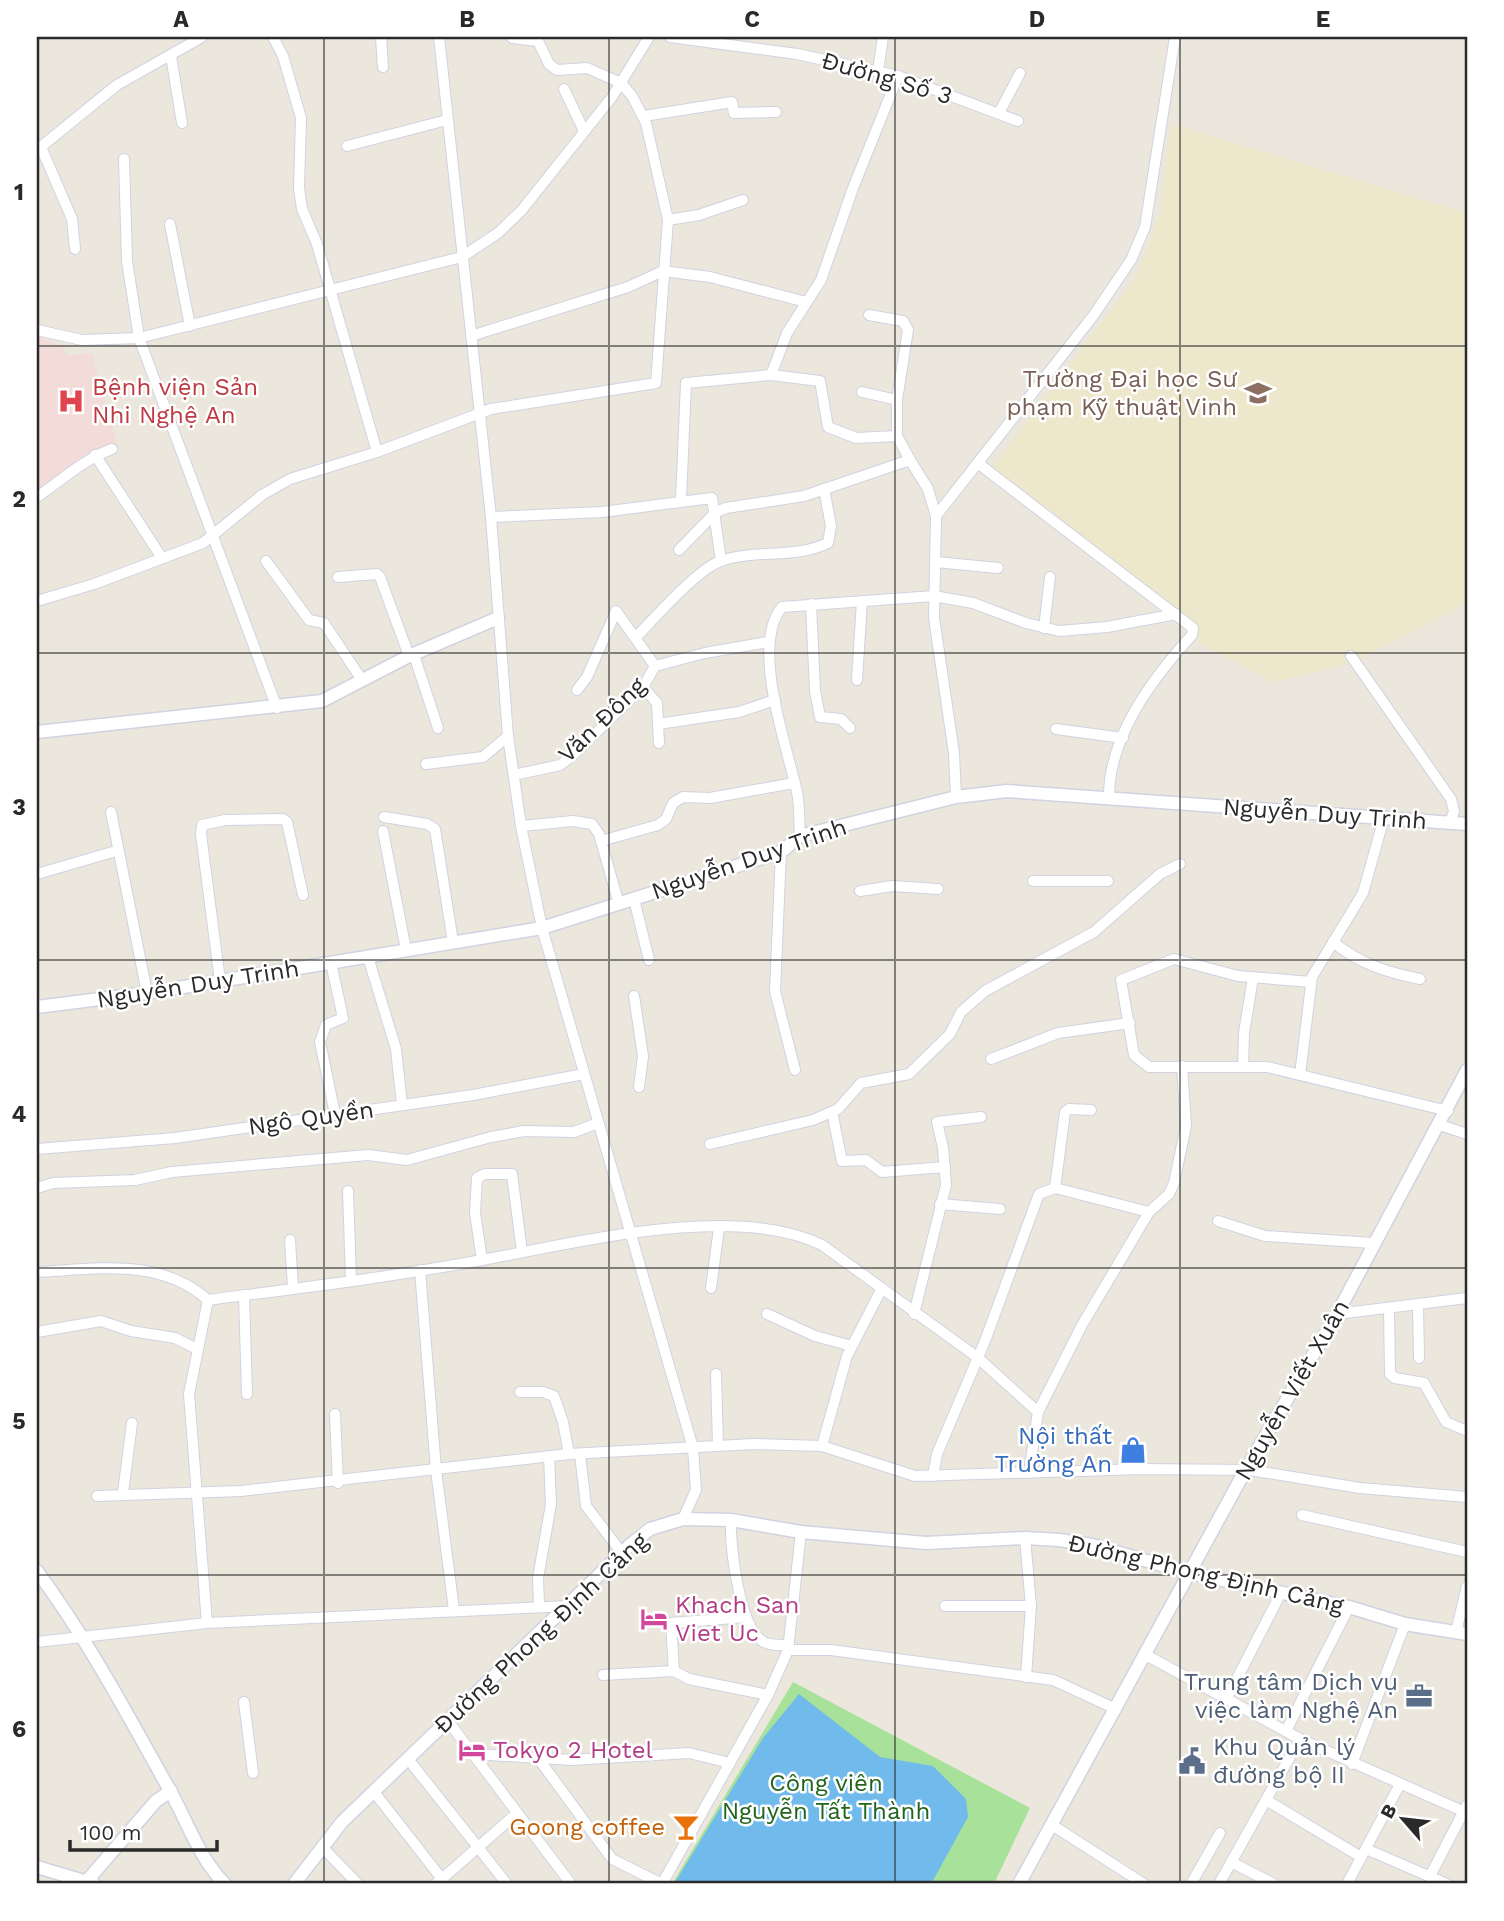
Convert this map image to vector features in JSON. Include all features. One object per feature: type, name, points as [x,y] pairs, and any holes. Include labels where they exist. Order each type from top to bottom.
[{"type":"street","points":[[75,249],[72,219],[39,148],[117,85],[202,37]]},
{"type":"street","points":[[273,37],[283,56],[301,118],[299,188],[302,209],[317,244],[377,452]]},
{"type":"street","points":[[381,37],[383,67]]},
{"type":"street","points":[[439,37],[491,517],[508,736],[520,826],[542,929],[693,1448],[696,1490],[683,1519]]},
{"type":"street","points":[[37,330],[82,340],[139,338],[462,257],[498,233],[521,211],[621,83],[649,37]]},
{"type":"street","name":"Đường Số 3","points":[[670,37],[760,47],[878,71],[1018,121]]},
{"type":"street","points":[[878,71],[883,37]]},
{"type":"street","points":[[936,516],[1093,316],[1131,260],[1145,227],[1175,37]]},
{"type":"street","points":[[37,601],[203,543],[275,486],[377,452],[491,409],[656,383],[668,219],[644,117],[621,83],[587,68],[557,70],[549,64],[538,41],[512,38]]},
{"type":"street","points":[[171,56],[182,123]]},
{"type":"street","points":[[999,113],[1020,72]]},
{"type":"street","points":[[771,376],[787,333],[821,280],[853,188],[898,76]]},
{"type":"street","points":[[564,89],[584,131]]},
{"type":"street","points":[[644,117],[732,102],[734,113],[776,112]]},
{"type":"street","points":[[346,146],[447,120]]},
{"type":"street","points":[[124,159],[127,261],[139,338],[276,708]]},
{"type":"street","points":[[668,219],[699,215],[743,200]]},
{"type":"street","points":[[170,224],[190,326]]},
{"type":"street","points":[[471,336],[628,287],[663,271],[710,277],[806,302]]},
{"type":"street","points":[[869,314],[903,321],[908,330],[897,400],[897,436],[928,489],[936,516],[934,618],[954,753],[956,797]]},
{"type":"street","points":[[681,500],[685,383],[771,376],[820,381],[828,427],[856,438],[897,436]]},
{"type":"street","points":[[862,392],[897,400]]},
{"type":"street","points":[[37,497],[95,455],[112,449]]},
{"type":"street","points":[[95,455],[162,558]]},
{"type":"street","points":[[679,550],[716,512],[787,500],[910,460]]},
{"type":"street","points":[[979,464],[1193,628],[1192,635],[1144,696],[1123,738],[1111,771],[1109,799]]},
{"type":"street","points":[[636,637],[694,581],[721,561],[802,550],[828,543],[831,526],[824,488]]},
{"type":"street","points":[[491,517],[603,512],[712,498],[721,561]]},
{"type":"street","points":[[266,561],[309,620],[324,624],[362,680]]},
{"type":"street","points":[[936,562],[998,568]]},
{"type":"street","points":[[338,577],[377,574],[380,577],[438,727]]},
{"type":"street","points":[[1044,628],[1050,577]]},
{"type":"street","points":[[800,836],[794,783],[775,699],[768,642],[776,614],[782,607],[934,596],[973,603],[1044,628],[1073,631],[1177,614]]},
{"type":"street","points":[[857,680],[862,601]]},
{"type":"street","points":[[811,604],[815,691],[820,717],[841,719],[850,728]]},
{"type":"street","points":[[577,690],[587,677],[616,611],[655,666]]},
{"type":"street","points":[[37,732],[322,701],[412,655],[498,618]]},
{"type":"street","name":"Văn Đông","points":[[514,775],[560,765],[643,687],[655,666],[705,653],[768,642]]},
{"type":"street","points":[[1354,660],[1451,799],[1454,811],[1450,823]]},
{"type":"street","points":[[643,687],[657,704],[659,743]]},
{"type":"street","points":[[658,724],[739,712],[775,699]]},
{"type":"street","points":[[1056,729],[1123,738]]},
{"type":"street","points":[[426,764],[483,757],[508,736]]},
{"type":"street","points":[[601,841],[658,825],[666,819],[673,803],[683,797],[710,798],[794,783]]},
{"type":"street","name":"Nguyễn Duy Trinh","points":[[37,1007],[147,993],[542,929],[781,852],[800,836],[956,797],[1007,792],[1467,824]]},
{"type":"street","points":[[111,812],[116,851],[147,993]]},
{"type":"street","points":[[384,817],[427,824],[435,829],[453,942]]},
{"type":"street","points":[[1300,1075],[1311,982],[1315,970],[1363,893],[1384,818]]},
{"type":"street","points":[[220,981],[202,825],[225,820],[283,819],[287,822],[303,895]]},
{"type":"street","points":[[520,826],[587,821],[592,824],[601,841],[619,904]]},
{"type":"street","points":[[383,831],[406,950]]},
{"type":"street","points":[[37,874],[116,851]]},
{"type":"street","points":[[781,852],[775,991],[795,1070]]},
{"type":"street","points":[[709,1144],[759,1135],[832,1112],[838,1109],[861,1083],[909,1074],[950,1034],[961,1012],[985,991],[1094,932],[1160,874],[1180,864]]},
{"type":"street","points":[[1032,881],[1108,881]]},
{"type":"street","points":[[860,891],[892,886],[938,889]]},
{"type":"street","points":[[634,899],[649,960]]},
{"type":"street","points":[[1334,942],[1356,960],[1389,973],[1420,979]]},
{"type":"street","points":[[368,957],[396,1049],[402,1105]]},
{"type":"street","points":[[1311,982],[1253,978],[1230,974],[1194,962],[1168,960],[1121,980],[1132,1046],[1138,1062],[1149,1067],[1267,1068],[1448,1111]]},
{"type":"street","points":[[331,963],[343,1018],[326,1025],[320,1042],[335,1114]]},
{"type":"street","points":[[1243,1066],[1244,1033],[1253,978]]},
{"type":"street","points":[[634,996],[643,1056],[639,1087]]},
{"type":"street","points":[[991,1059],[1058,1033],[1130,1023]]},
{"type":"street","points":[[1029,1474],[1038,1412],[1082,1325],[1149,1212],[1169,1194],[1180,1162],[1186,1126],[1182,1066]]},
{"type":"street","name":"Nguyễn Viết Xuân","points":[[1019,1884],[1245,1471],[1337,1314],[1373,1242],[1448,1111],[1467,1070]]},
{"type":"street","name":"Ngô Quyền","points":[[37,1149],[137,1143],[402,1105],[584,1074]]},
{"type":"street","points":[[1055,1188],[1065,1112],[1069,1109],[1091,1110]]},
{"type":"street","points":[[832,1112],[842,1161],[866,1160],[882,1172],[945,1167]]},
{"type":"street","points":[[914,1314],[946,1185],[937,1122],[981,1117]]},
{"type":"street","points":[[37,1188],[53,1183],[135,1180],[172,1172],[368,1156],[407,1160],[491,1137],[524,1131],[574,1132],[598,1123]]},
{"type":"street","points":[[1440,1125],[1467,1134]]},
{"type":"street","points":[[482,1260],[475,1198],[477,1178],[485,1174],[512,1174],[522,1252]]},
{"type":"street","points":[[933,1476],[937,1454],[1036,1200],[1044,1189],[1055,1188],[1149,1212]]},
{"type":"street","points":[[348,1191],[351,1280]]},
{"type":"street","points":[[940,1205],[1000,1209]]},
{"type":"street","points":[[1218,1221],[1265,1237],[1373,1242]]},
{"type":"street","points":[[710,1288],[719,1228]]},
{"type":"street","points":[[37,1272],[136,1268],[168,1274],[208,1300],[420,1270],[630,1232],[772,1228],[802,1235],[822,1245],[977,1357],[1038,1412]]},
{"type":"street","points":[[290,1240],[293,1288]]},
{"type":"street","points":[[420,1270],[436,1470],[454,1610]]},
{"type":"street","points":[[821,1446],[852,1346],[881,1290]]},
{"type":"street","points":[[244,1295],[247,1394]]},
{"type":"street","points":[[1337,1314],[1467,1297]]},
{"type":"street","points":[[206,1623],[189,1394],[208,1300]]},
{"type":"street","points":[[1418,1305],[1419,1358]]},
{"type":"street","points":[[1389,1309],[1390,1374],[1395,1378],[1424,1383],[1446,1422],[1467,1431]]},
{"type":"street","points":[[767,1314],[815,1336],[852,1346]]},
{"type":"street","points":[[37,1332],[101,1321],[131,1331],[175,1338],[197,1349]]},
{"type":"street","points":[[716,1374],[718,1446]]},
{"type":"street","points":[[520,1392],[543,1392],[554,1396],[575,1454],[586,1506],[622,1553]]},
{"type":"street","points":[[335,1414],[338,1483]]},
{"type":"street","points":[[123,1493],[132,1423]]},
{"type":"street","points":[[97,1496],[123,1493],[198,1494],[338,1483],[549,1456],[779,1443],[821,1446],[895,1472],[933,1476],[1143,1469],[1245,1471],[1360,1488],[1467,1497]]},
{"type":"street","points":[[539,1606],[538,1578],[551,1504],[549,1456]]},
{"type":"street","points":[[1302,1516],[1467,1552]]},
{"type":"street","name":"Đường Phong Định Cảng","points":[[294,1884],[342,1822],[622,1553],[650,1529],[665,1522],[683,1519],[731,1520],[801,1532],[926,1543],[1025,1538],[1092,1545],[1189,1573],[1349,1607],[1405,1624],[1462,1633]]},
{"type":"street","points":[[731,1520],[746,1617],[761,1640],[789,1648],[831,1650],[965,1666],[1053,1680],[1116,1709]]},
{"type":"street","points":[[538,1758],[606,1853],[626,1868],[662,1884],[768,1695],[789,1648],[801,1532]]},
{"type":"street","points":[[1025,1538],[1031,1606],[1026,1677]]},
{"type":"street","points":[[37,1571],[83,1635],[171,1791],[205,1860],[225,1884]]},
{"type":"street","points":[[1462,1633],[1467,1587]]},
{"type":"street","points":[[1226,1700],[1281,1593]]},
{"type":"street","points":[[37,1642],[206,1623],[569,1606]]},
{"type":"street","points":[[945,1606],[1031,1606]]},
{"type":"street","points":[[1286,1731],[1349,1607]]},
{"type":"street","points":[[674,1671],[671,1623],[746,1617]]},
{"type":"street","points":[[1352,1764],[1405,1624]]},
{"type":"street","points":[[1146,1655],[1300,1739],[1399,1786],[1466,1810],[1430,1876]]},
{"type":"street","points":[[603,1675],[674,1671],[689,1679],[768,1695]]},
{"type":"street","points":[[244,1702],[253,1773]]},
{"type":"street","points":[[448,1721],[571,1884]]},
{"type":"street","points":[[1219,1884],[1300,1739]]},
{"type":"street","points":[[474,1754],[612,1759],[689,1753],[730,1763]]},
{"type":"street","points":[[408,1759],[507,1884]]},
{"type":"street","points":[[1347,1884],[1399,1786]]},
{"type":"street","points":[[37,1867],[90,1883],[156,1801],[171,1791]]},
{"type":"street","points":[[374,1792],[439,1881],[516,1814]]},
{"type":"street","points":[[1266,1800],[1364,1853],[1447,1884]]},
{"type":"street","points":[[1052,1825],[1144,1884]]},
{"type":"street","points":[[1191,1884],[1220,1833]]},
{"type":"street","points":[[323,1848],[358,1884]]},
{"type":"street","points":[[205,1860],[209,1884]]},
{"type":"street","points":[[1231,1861],[1274,1884]]},
{"type":"shaded area","name":"Trường Đại học Sư phạm Kỹ thuật Vinh","points":[[1171,124],[1467,213],[1467,603],[1351,663],[1273,682],[1202,644],[991,469],[1137,276],[1160,215]]},
{"type":"shaded area","name":"Bệnh viện Sản Nhi Nghệ An","points":[[37,336],[63,347],[67,355],[92,354],[118,448],[37,501]]},
{"type":"green space","name":"Công viên Nguyễn Tất Thành","points":[[793,1682],[1030,1808],[994,1884],[672,1884]]},
{"type":"water","name":"Công viên Nguyễn Tất Thành","points":[[799,1694],[880,1757],[933,1766],[966,1799],[968,1817],[931,1884],[674,1884],[763,1738]]},
{"type":"place","name":"Trường Đại học Sư phạm Kỹ thuật Vinh","points":[[1258,393]]},
{"type":"place","name":"Bệnh viện Sản Nhi Nghệ An","points":[[71,401]]},
{"type":"place","name":"Nội thất Trường An","points":[[1133,1450]]},
{"type":"place","name":"Khach San Viet Uc","points":[[654,1619]]},
{"type":"place","name":"Trung tâm Dịch vụ việc làm Nghệ An","points":[[1419,1696]]},
{"type":"place","name":"Tokyo 2 Hotel","points":[[472,1750]]},
{"type":"place","name":"Khu Quản lý đường bộ II","points":[[1192,1761]]},
{"type":"place","name":"Goong coffee","points":[[686,1827]]}]
